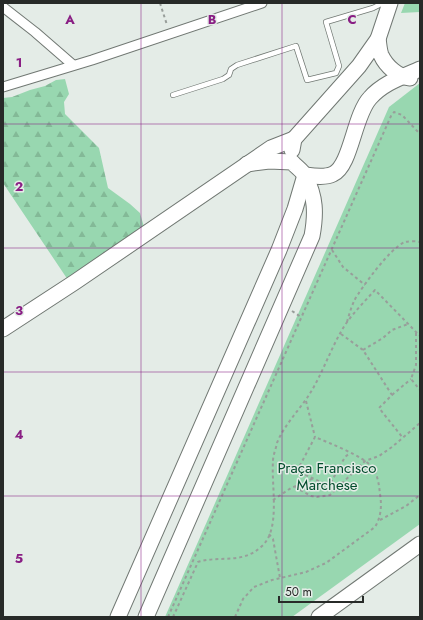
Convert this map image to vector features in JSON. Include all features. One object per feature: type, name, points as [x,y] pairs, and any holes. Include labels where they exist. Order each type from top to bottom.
[{"type":"main road","points":[[3,330],[271,148],[294,139],[359,66],[378,39],[390,3]]},
{"type":"main road","points":[[378,39],[381,54],[388,66],[402,77],[420,80]]},
{"type":"main road","points":[[305,176],[333,174],[343,166],[360,115],[369,99],[385,84],[420,69]]},
{"type":"main road","points":[[146,617],[312,236],[315,218],[314,201],[305,176],[292,162],[294,139]]},
{"type":"main road","points":[[247,164],[269,161],[292,162]]},
{"type":"main road","points":[[118,617],[279,250],[295,209],[305,176]]},
{"type":"main road","points":[[319,617],[420,544]]},
{"type":"street","points":[[3,87],[262,3]]},
{"type":"street","points":[[3,7],[73,65]]},
{"type":"lane","points":[[173,95],[223,79],[229,75],[231,69],[237,65],[296,46],[307,80],[336,73],[339,66],[326,22],[373,8],[383,3]]},
{"type":"path","points":[[160,3],[170,34]]},
{"type":"path","points":[[168,617],[394,112],[402,115],[420,134]]},
{"type":"path","points":[[173,617],[198,562],[207,560],[237,559],[262,546],[268,539],[274,520],[273,459],[282,433],[318,381],[346,325],[355,301],[373,273],[405,242],[420,242]]},
{"type":"path","points":[[332,249],[343,267],[365,285]]},
{"type":"path","points":[[346,325],[375,290],[420,336]]},
{"type":"path","points":[[362,350],[383,338],[392,330],[408,324]]},
{"type":"path","points":[[404,438],[379,408],[392,394],[411,379],[416,365],[416,332]]},
{"type":"path","points":[[341,334],[362,350],[392,394]]},
{"type":"path","points":[[411,379],[420,390]]},
{"type":"path","points":[[306,400],[314,437],[297,471],[329,486],[346,457],[350,453]]},
{"type":"path","points":[[295,487],[311,496],[317,497],[330,495],[365,461],[379,456],[392,448],[420,423]]},
{"type":"path","points":[[314,437],[350,453],[365,461],[373,468],[378,479],[381,501],[380,520]]},
{"type":"path","points":[[274,500],[295,487],[314,478]]},
{"type":"path","points":[[235,617],[243,599],[254,587],[280,578],[306,572],[326,563],[375,527],[380,520],[406,506],[420,495]]},
{"type":"path","points":[[269,534],[273,539],[280,578]]},
{"type":"green space","points":[[405,3],[420,3],[420,12],[401,13]]},
{"type":"green space","points":[[65,79],[69,94],[64,102],[65,114],[99,148],[108,188],[140,213],[144,227],[68,280],[3,183],[3,98],[12,97],[45,86],[56,80]]},
{"type":"green space","name":"Praça Francisco Marchese","points":[[420,83],[420,524],[292,617],[165,617],[389,107]]}]
